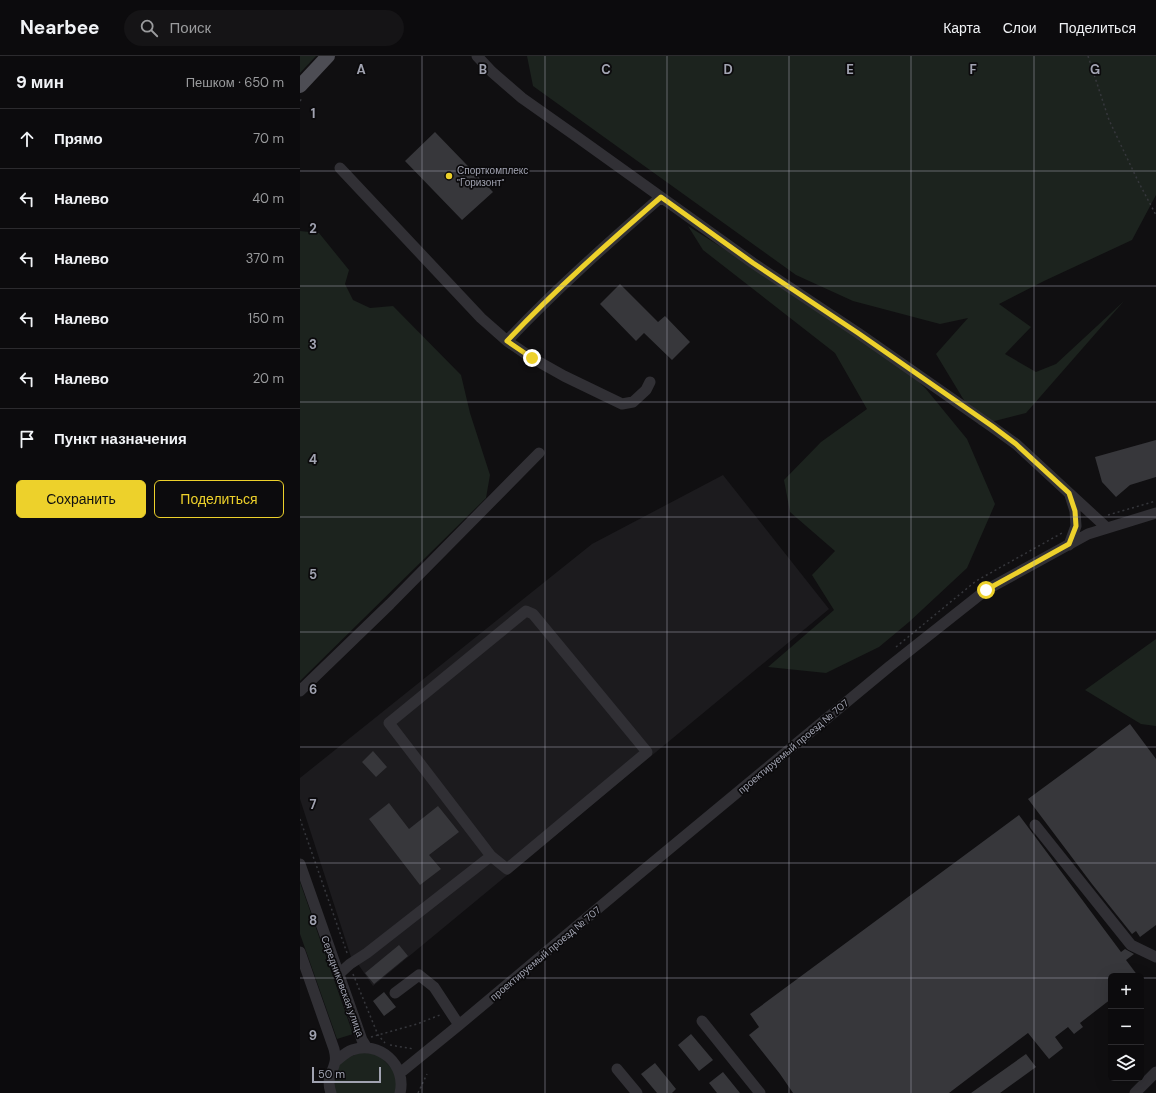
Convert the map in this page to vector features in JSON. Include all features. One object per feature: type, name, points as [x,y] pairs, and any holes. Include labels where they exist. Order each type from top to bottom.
[{"type":"main road","points":[[300,86],[328,56]]},
{"type":"street","points":[[477,56],[492,72],[522,98],[753,263],[858,333],[992,426],[1016,444],[1107,528]]},
{"type":"street","points":[[340,168],[481,318],[507,341],[532,358],[564,376],[622,404],[633,402],[646,390],[650,382]]},
{"type":"street","points":[[507,341],[540,306],[661,197]]},
{"type":"street","points":[[300,691],[390,604],[540,453]]},
{"type":"street","points":[[1069,493],[1075,511],[1076,526],[1069,544]]},
{"type":"street","name":"проектируемый проезд № 707","points":[[459,1025],[890,666],[986,590],[1088,534],[1156,512]]},
{"type":"street","points":[[526,611],[533,614],[647,752],[507,869],[491,856],[389,723],[526,611]]},
{"type":"street","points":[[1035,825],[1131,945],[1156,957]]},
{"type":"street","points":[[339,974],[491,856]]},
{"type":"street","name":"Середниковская улица","points":[[300,864],[362,1040],[385,1054],[400,1073]]},
{"type":"street","points":[[300,952],[334,1049],[336,1061]]},
{"type":"street","points":[[395,993],[419,975],[434,987],[459,1025],[400,1073],[400,1093]]},
{"type":"street","points":[[702,1021],[760,1093]]},
{"type":"street","points":[[331,1093],[329,1082],[330,1075],[336,1061],[352,1050],[368,1043]]},
{"type":"street","points":[[617,1070],[637,1093]]},
{"type":"street","points":[[1135,1093],[1156,1072]]},
{"type":"path","points":[[1088,56],[1109,120],[1156,215]]},
{"type":"path","points":[[300,819],[354,978],[378,1034],[387,1045],[415,1049]]},
{"type":"path","points":[[368,1043],[378,1034],[437,1017],[448,1009]]},
{"type":"path","points":[[418,1093],[427,1074]]},
{"type":"shaded area","points":[[300,56],[316,56],[300,73]]},
{"type":"shaded area","points":[[527,56],[1156,56],[1156,195],[1132,240],[1044,281],[999,304],[1031,327],[1005,354],[1036,372],[1056,364],[1124,301],[1026,413],[979,425],[936,354],[968,318],[940,324],[853,301],[796,275],[533,86]]},
{"type":"shaded area","points":[[688,226],[893,356],[926,389],[967,439],[995,504],[967,568],[909,622],[879,647],[826,673],[768,667],[834,610],[812,575],[835,551],[790,512],[784,480],[821,442],[867,409],[835,353],[703,250]]},
{"type":"shaded area","points":[[300,231],[319,233],[349,270],[345,284],[353,300],[370,308],[393,306],[461,375],[470,413],[490,475],[486,498],[300,681]]},
{"type":"shaded area","points":[[723,475],[829,609],[373,986],[356,961],[351,957],[300,799],[300,778],[592,544]]},
{"type":"shaded area","points":[[1156,639],[1156,726],[1141,724],[1085,690]]},
{"type":"shaded area","points":[[300,882],[353,1034],[337,1039],[300,934]]},
{"type":"shaded area","points":[[361,1052],[379,1055],[396,1073],[397,1093],[334,1093],[335,1070],[343,1060]]},
{"type":"building","name":"Спорткомплекс \"Горизонт\"","points":[[435,132],[493,192],[462,220],[405,161]]},
{"type":"building","points":[[620,284],[658,322],[665,316],[690,342],[672,360],[644,333],[636,341],[600,304]]},
{"type":"building","points":[[1156,440],[1156,477],[1130,485],[1116,497],[1102,482],[1095,457]]},
{"type":"building","points":[[1130,724],[1156,759],[1156,925],[1140,937],[1136,931],[1132,934],[1028,799]]},
{"type":"building","points":[[373,751],[387,767],[376,777],[362,762]]},
{"type":"building","points":[[389,803],[409,829],[438,806],[459,832],[429,855],[441,869],[420,885],[369,819]]},
{"type":"building","points":[[1019,815],[1121,952],[1125,949],[1134,954],[1126,960],[1136,973],[1108,973],[1108,1001],[1080,1023],[1083,1027],[1074,1034],[1068,1027],[1055,1037],[1063,1048],[1049,1059],[1028,1033],[949,1093],[793,1093],[749,1035],[759,1027],[750,1014]]},
{"type":"building","points":[[399,945],[408,956],[374,984],[365,973]]},
{"type":"building","points":[[384,992],[396,1007],[384,1016],[373,1001]]},
{"type":"building","points":[[691,1034],[713,1060],[699,1071],[678,1045]]},
{"type":"building","points":[[1026,1054],[1036,1067],[1000,1093],[971,1093]]},
{"type":"building","points":[[655,1063],[676,1089],[672,1093],[657,1093],[641,1074]]},
{"type":"building","points":[[723,1072],[740,1093],[717,1093],[709,1083]]},
{"type":"place","name":"Спорткомплекс \"Горизонт\"","points":[[449,176]]},
{"type":"route","points":[[532,358],[507,341],[536,311],[623,230],[661,197],[753,263],[858,333],[992,426],[1016,444],[1069,493],[1075,511],[1076,526],[1069,544],[986,590]]}]
